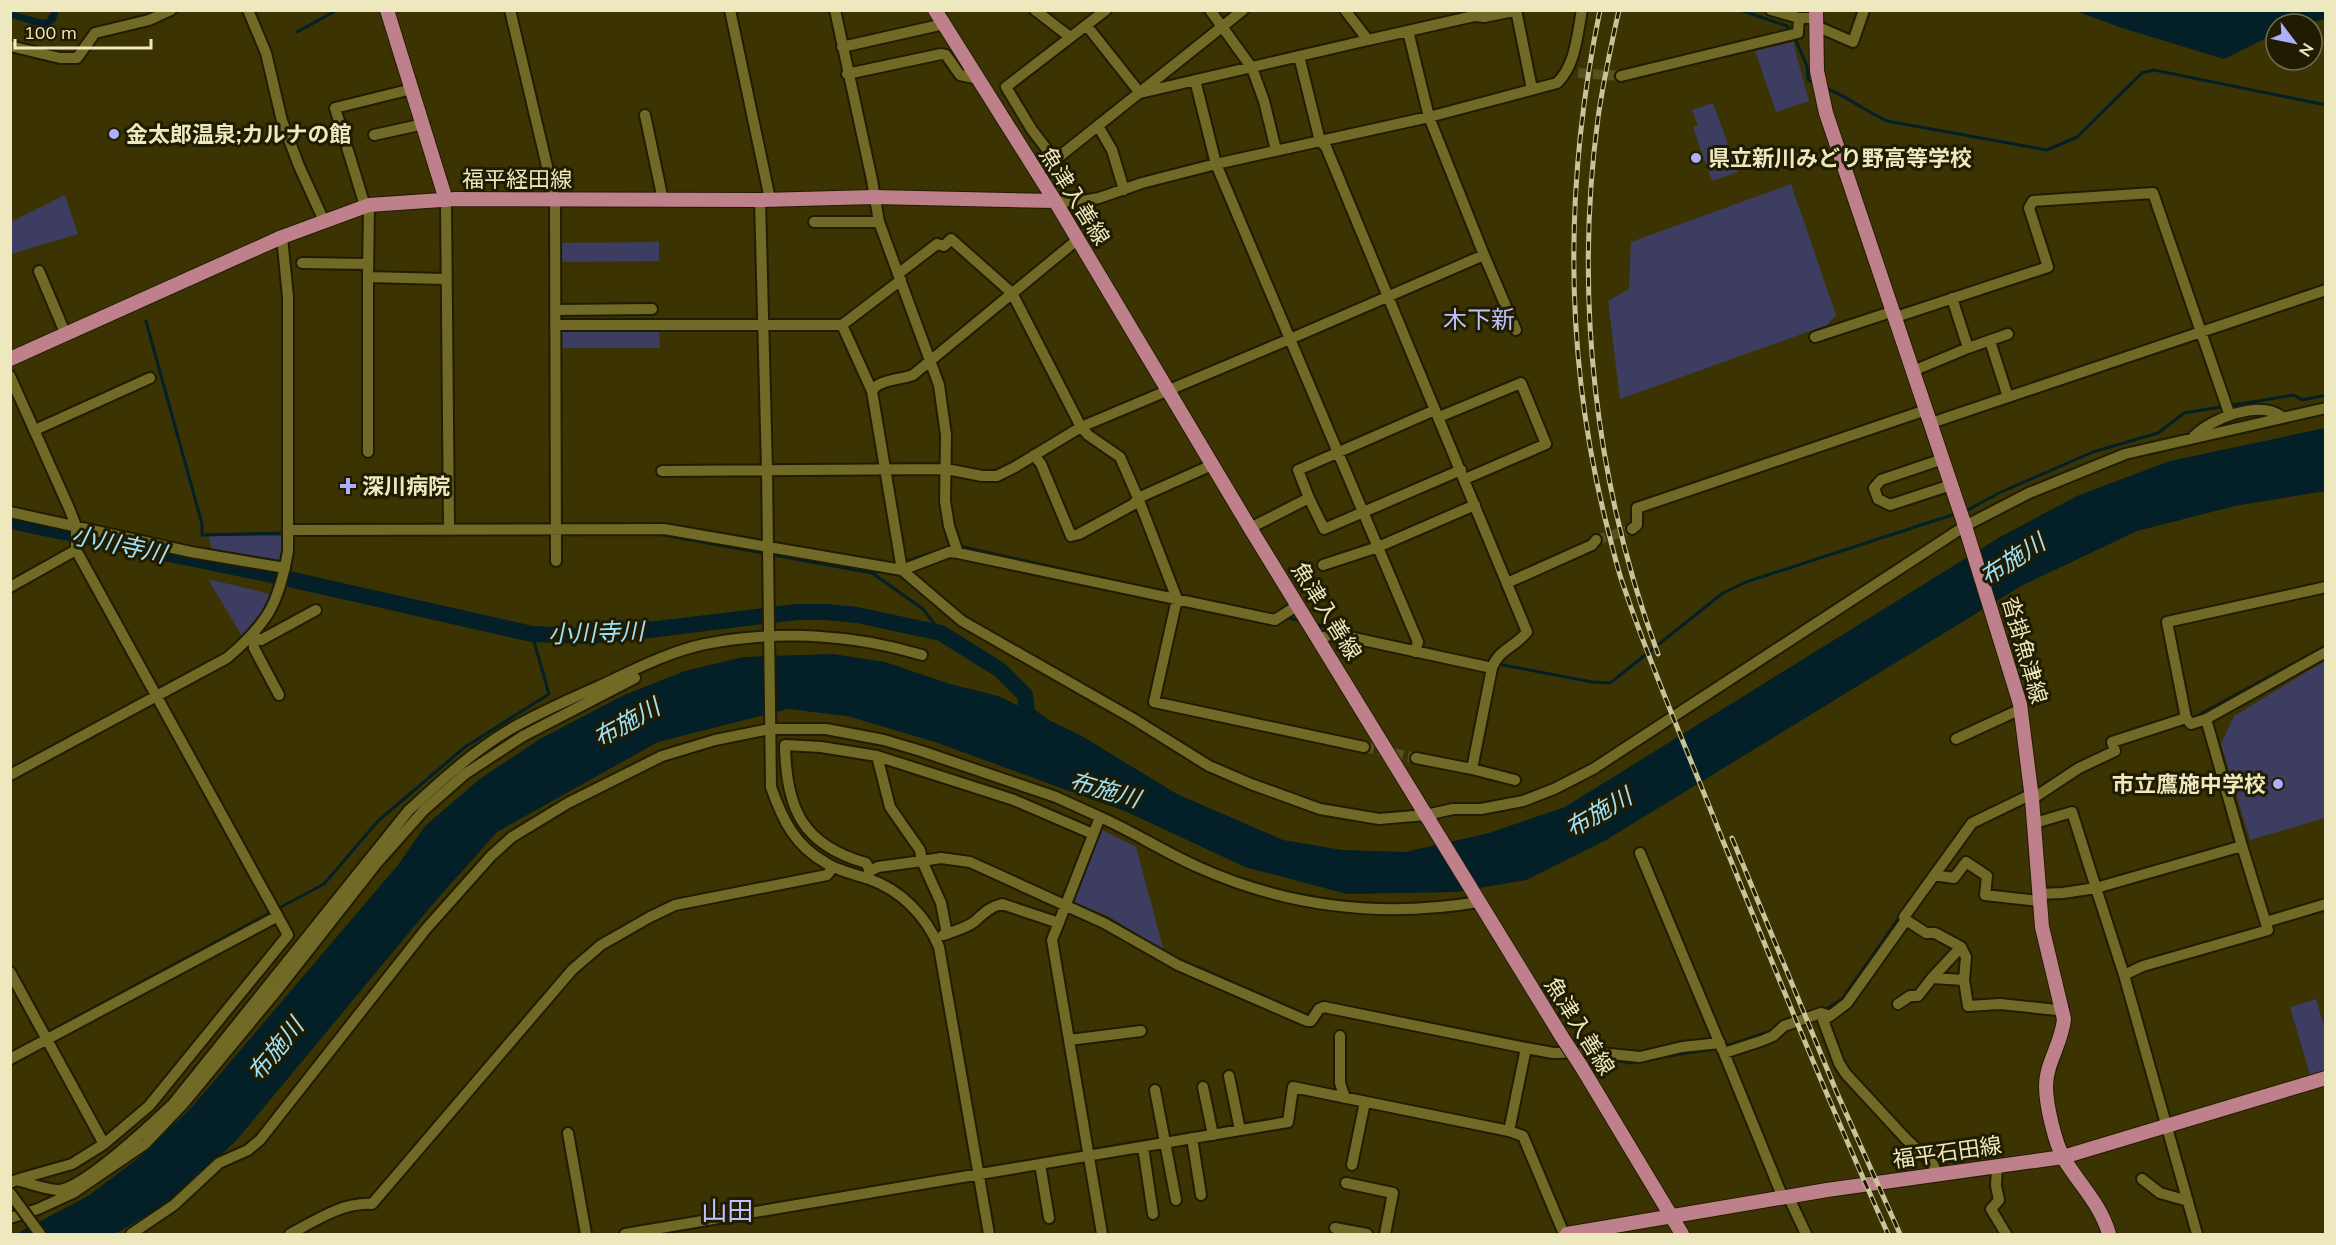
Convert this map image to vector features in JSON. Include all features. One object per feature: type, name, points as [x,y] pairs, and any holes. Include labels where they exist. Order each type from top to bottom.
[{"type":"main road","name":"魚津入善線","points":[[935,10],[1055,201],[1250,528],[1682,1234]]},
{"type":"main road","points":[[388,14],[446,200]]},
{"type":"main road","name":"沓掛魚津線","points":[[1816,18],[1817,71],[1826,113],[1993,611],[2021,709],[2035,823],[2039,897],[2049,959],[2063,1008],[2063,1030],[2048,1071],[2046,1087],[2063,1157],[2101,1211],[2109,1234]]},
{"type":"main road","name":"福平経田線","points":[[10,359],[282,237],[367,206],[446,200],[765,200],[874,197],[1055,201]]},
{"type":"main road","name":"福平石田線","points":[[1565,1234],[1672,1218],[1827,1190],[2063,1157],[2325,1078]]},
{"type":"street","points":[[10,46],[60,58],[77,58],[95,33],[149,20],[171,10]]},
{"type":"street","points":[[248,10],[266,53],[282,121],[324,220]]},
{"type":"street","points":[[510,10],[555,200],[556,561]]},
{"type":"street","points":[[730,10],[765,200],[763,324],[771,787],[789,830],[805,847],[833,867],[868,875],[905,899],[924,921],[935,939],[943,969],[989,1234]]},
{"type":"street","points":[[835,10],[879,222],[939,385],[946,469],[945,501],[949,526],[958,553]]},
{"type":"street","points":[[1035,10],[1070,37]]},
{"type":"street","points":[[1106,10],[1006,87],[1032,129],[1055,160],[1243,10]]},
{"type":"street","points":[[1210,10],[1252,68],[1264,101],[1276,150]]},
{"type":"street","points":[[1345,10],[1368,40]]},
{"type":"street","points":[[1055,201],[1077,202],[1099,198],[1216,164],[1429,117],[1557,83],[1573,72],[1572,61],[1582,10]]},
{"type":"street","points":[[1771,10],[1799,18],[1816,18],[1853,42],[1863,10]]},
{"type":"street","points":[[1140,93],[1482,14],[1515,11],[1532,89]]},
{"type":"street","points":[[1621,76],[1798,33],[1799,18]]},
{"type":"street","points":[[842,47],[944,24]]},
{"type":"street","points":[[1087,26],[1140,93]]},
{"type":"street","points":[[1408,31],[1429,117],[1516,330]]},
{"type":"street","points":[[848,74],[941,54],[946,55],[960,75],[979,79]]},
{"type":"street","points":[[1299,56],[1320,141],[1326,147],[1527,632],[1521,640],[1496,657],[1472,770]]},
{"type":"street","points":[[1196,80],[1216,164],[1418,642],[1415,652]]},
{"type":"street","points":[[368,452],[367,206],[335,108],[412,89]]},
{"type":"street","points":[[645,115],[663,200]]},
{"type":"street","points":[[374,135],[423,124]]},
{"type":"street","points":[[1098,126],[1113,150],[1124,190]]},
{"type":"street","points":[[1815,337],[1952,298],[2048,267],[2029,208],[2033,201],[2153,193],[2229,413]]},
{"type":"street","points":[[446,200],[449,529]]},
{"type":"street","points":[[814,222],[879,222]]},
{"type":"street","points":[[10,775],[227,658],[253,636],[270,612],[285,568],[288,530],[288,297],[282,237]]},
{"type":"street","points":[[555,325],[842,325],[937,244],[944,246],[951,239],[1012,293],[1081,427],[1088,435],[1120,457],[1138,498],[1177,599],[1154,702],[1364,747]]},
{"type":"street","points":[[872,391],[878,384],[902,380],[913,375],[1077,240]]},
{"type":"street","points":[[662,471],[946,469],[981,476],[997,476],[1081,427],[1484,255]]},
{"type":"street","points":[[302,263],[367,264]]},
{"type":"street","points":[[39,271],[66,335]]},
{"type":"street","points":[[368,277],[445,279]]},
{"type":"street","points":[[1632,529],[1637,525],[1637,508],[1928,417],[2008,397],[2325,290]]},
{"type":"street","points":[[1952,298],[1968,348]]},
{"type":"street","points":[[555,310],[652,309]]},
{"type":"street","points":[[842,325],[872,391],[902,570]]},
{"type":"street","points":[[1913,371],[2008,334]]},
{"type":"street","points":[[1990,341],[2008,397]]},
{"type":"street","points":[[10,376],[76,526],[76,548],[288,935],[149,1106],[104,1144],[72,1164],[13,1181]]},
{"type":"street","points":[[35,430],[150,378]]},
{"type":"street","points":[[1521,383],[1546,444],[1324,529],[1298,470],[1337,452],[1521,383]]},
{"type":"street","points":[[288,530],[664,529],[902,570],[962,621],[1131,718],[1209,766],[1320,809],[1378,819],[1428,818],[1453,809],[1481,809],[1523,801],[1554,789],[1593,769],[1965,526],[2029,493],[2078,471],[2125,454],[2282,416],[2325,408]]},
{"type":"street","points":[[2193,437],[2200,429],[2229,413],[2259,411],[2276,412],[2282,416]]},
{"type":"street","points":[[1034,455],[1041,464],[1071,536],[1079,534],[1134,504],[1138,498],[1212,465]]},
{"type":"street","points":[[1943,459],[1881,480],[1874,488],[1878,499],[1890,505],[1951,485]]},
{"type":"street","points":[[1250,528],[1310,498]]},
{"type":"street","points":[[1323,565],[1378,547],[1475,505]]},
{"type":"street","points":[[10,512],[191,552],[285,568]]},
{"type":"street","points":[[1507,583],[1592,545],[1596,540]]},
{"type":"street","points":[[10,587],[76,548]]},
{"type":"street","points":[[902,570],[948,552],[1275,620],[1298,605]]},
{"type":"street","points":[[2325,587],[2167,622],[2186,718],[2191,724],[2206,719],[2325,652]]},
{"type":"street","points":[[253,636],[261,640],[316,610]]},
{"type":"street","points":[[1319,638],[1335,634],[1492,668]]},
{"type":"street","points":[[253,636],[254,648],[279,694]]},
{"type":"street","points":[[13,1181],[59,1190],[81,1180],[134,1142],[173,1104],[410,810],[454,769],[509,730],[657,660],[704,645],[769,640],[852,639],[922,655]]},
{"type":"street","points":[[10,1218],[38,1209],[73,1193],[145,1144],[198,1086],[377,863],[424,810],[465,774],[523,736],[635,678]]},
{"type":"street","points":[[1956,739],[2021,709]]},
{"type":"street","points":[[2063,1008],[2057,1010],[2000,1004],[1968,1006],[1964,980],[1966,957],[1961,947],[1935,933],[1926,933],[1906,920],[1904,916],[1972,823],[2032,796],[2079,768],[2115,751],[2112,741],[2186,718]]},
{"type":"street","points":[[2124,975],[2142,966],[2268,930],[2206,719]]},
{"type":"street","points":[[131,1234],[174,1205],[219,1163],[248,1150],[260,1140],[426,929],[479,869],[512,837],[568,803],[662,756],[770,725],[826,729],[884,740],[1056,797],[1124,828],[1198,867],[1250,887],[1335,907],[1382,910],[1439,909],[1478,900]]},
{"type":"street","points":[[868,875],[866,862],[845,857],[816,838],[802,821],[792,804],[786,773],[785,746],[821,747],[877,756],[1014,800],[1093,834]]},
{"type":"street","points":[[877,756],[890,807],[920,850],[922,861],[938,892],[947,934]]},
{"type":"street","points":[[1416,758],[1515,780]]},
{"type":"street","points":[[2035,823],[2072,812],[2124,975],[2197,1234]]},
{"type":"street","points":[[1100,818],[1052,940],[1102,1234]]},
{"type":"street","points":[[1934,874],[1954,878],[1966,862],[1987,876],[1985,896],[2039,897],[2096,888],[2242,846]]},
{"type":"street","points":[[1640,853],[1786,1198],[1806,1234]]},
{"type":"street","points":[[868,875],[878,867],[941,858],[970,862],[1104,923],[1178,965],[1307,1021],[1311,1021],[1319,1009],[1324,1007],[1553,1053],[1590,1052],[1640,1057],[1682,1047],[1722,1048],[1761,1041],[1773,1036],[1784,1026],[1821,1013],[1830,1016]]},
{"type":"street","points":[[290,1234],[327,1214],[361,1203],[372,1204],[572,970],[602,945],[675,905],[827,875],[833,867]]},
{"type":"street","points":[[935,939],[973,923],[978,916],[993,906],[1002,904],[1059,923]]},
{"type":"street","points":[[2266,922],[2325,904]]},
{"type":"street","points":[[10,1059],[278,916]]},
{"type":"street","points":[[1906,920],[1847,1003],[1823,1020],[1839,1063],[1846,1074],[1906,1139],[1933,1164],[1937,1175]]},
{"type":"street","points":[[1898,1004],[1910,996],[1918,996],[1961,947]]},
{"type":"street","points":[[10,972],[104,1144]]},
{"type":"street","points":[[1932,978],[1964,980]]},
{"type":"street","points":[[1070,1040],[1141,1030]]},
{"type":"street","points":[[1340,1036],[1340,1083],[1345,1098]]},
{"type":"street","points":[[1509,1131],[1526,1047]]},
{"type":"street","points":[[1229,1076],[1240,1130]]},
{"type":"street","points":[[1203,1087],[1213,1135]]},
{"type":"street","points":[[625,1234],[1288,1122],[1293,1087],[1509,1131],[1523,1136],[1565,1234]]},
{"type":"street","points":[[1155,1090],[1176,1200]]},
{"type":"street","points":[[1352,1165],[1365,1102]]},
{"type":"street","points":[[568,1133],[586,1234]]},
{"type":"street","points":[[1192,1138],[1201,1195]]},
{"type":"street","points":[[1143,1146],[1153,1214]]},
{"type":"street","points":[[1040,1164],[1049,1218]]},
{"type":"street","points":[[1997,1166],[1996,1186],[1999,1200],[1991,1209],[2006,1234]]},
{"type":"street","points":[[2142,1179],[2160,1193],[2188,1202]]},
{"type":"street","points":[[1346,1183],[1393,1193],[1385,1234]]},
{"type":"street","points":[[10,1193],[40,1234]]},
{"type":"street","points":[[1335,1228],[1367,1234]]},
{"type":"shaded area","points":[[1793,42],[1809,101],[1776,112],[1755,51]]},
{"type":"shaded area","points":[[1713,103],[1738,172],[1712,181],[1693,127],[1698,125],[1692,110]]},
{"type":"shaded area","points":[[1791,184],[1836,315],[1827,325],[1620,399],[1608,301],[1629,289],[1631,242]]},
{"type":"shaded area","points":[[65,195],[78,234],[11,254],[11,222]]},
{"type":"shaded area","points":[[659,242],[659,261],[560,262],[560,243]]},
{"type":"shaded area","points":[[559,327],[659,328],[660,348],[560,348]]},
{"type":"shaded area","points":[[209,536],[282,536],[280,564],[212,551]]},
{"type":"shaded area","points":[[208,579],[270,594],[263,610],[242,636]]},
{"type":"shaded area","name":"市立鷹施中学校","points":[[2325,662],[2325,818],[2250,840],[2221,744],[2234,716]]},
{"type":"shaded area","points":[[1102,830],[1136,847],[1164,951],[1110,917],[1074,902]]},
{"type":"shaded area","points":[[2316,999],[2325,1029],[2325,1070],[2310,1075],[2290,1007]]},
{"type":"water","points":[[2325,10],[2325,19],[2324,12],[2264,12],[2264,39],[2224,59],[2119,27],[2076,11]]},
{"type":"water","points":[[10,11],[43,20],[47,19],[52,11],[59,11],[55,22],[45,27],[11,18]]},
{"type":"water","name":"布施川","points":[[2325,428],[2325,491],[2235,506],[2137,531],[2021,586],[1606,840],[1526,880],[1456,892],[1347,894],[1245,867],[1127,812],[935,742],[847,716],[788,709],[658,742],[497,832],[432,905],[235,1142],[168,1203],[115,1234],[16,1234],[88,1196],[141,1156],[191,1108],[398,865],[425,826],[481,778],[540,739],[624,695],[685,671],[743,657],[833,654],[885,662],[950,684],[998,696],[1080,735],[1177,794],[1283,840],[1342,850],[1405,852],[1489,833],[1565,807],[2000,537],[2077,496],[2170,461]]},
{"type":"waterway","points":[[297,32],[337,10]]},
{"type":"waterway","points":[[1740,10],[1787,26],[1790,31]]},
{"type":"waterway","points":[[1794,36],[1807,66],[1808,80],[1814,83]]},
{"type":"waterway","points":[[1826,88],[1887,121],[2047,150],[2077,137],[2142,73],[2154,70],[2326,105]]},
{"type":"waterway","points":[[146,321],[202,524],[202,535],[286,533]]},
{"type":"waterway","points":[[1964,512],[1999,493],[2093,452],[2158,433],[2184,413],[2294,395],[2302,400],[2326,395]]},
{"type":"waterway","points":[[1498,664],[1592,682],[1610,683],[1723,593],[1746,582],[1955,514]]},
{"type":"waterway","name":"小川寺川","points":[[10,521],[267,574],[532,634],[581,636],[624,633],[797,612],[857,615],[941,633],[1000,670],[1025,695],[1027,714],[1042,725]]},
{"type":"waterway","points":[[658,534],[872,573],[881,570]]},
{"type":"waterway","points":[[959,546],[1151,589]]},
{"type":"waterway","points":[[904,562],[944,549]]},
{"type":"waterway","points":[[872,573],[923,609],[941,633]]},
{"type":"waterway","points":[[1284,617],[1301,621]]},
{"type":"waterway","points":[[1313,624],[1439,651]]},
{"type":"waterway","points":[[281,907],[324,884],[378,821],[465,747],[549,694],[532,634]]},
{"type":"waterway","points":[[2193,718],[2326,646]]},
{"type":"waterway","points":[[2078,763],[2097,754]]},
{"type":"waterway","points":[[1969,820],[1981,813]]},
{"type":"waterway","points":[[51,1031],[268,914]]},
{"type":"waterway","points":[[1825,1010],[1842,999],[1901,915]]},
{"type":"waterway","points":[[1197,967],[1307,1015],[1317,1004],[1323,1002],[1538,1045]]},
{"type":"waterway","points":[[1729,1045],[1771,1031]]},
{"type":"waterway","points":[[15,1051],[38,1038]]},
{"type":"waterway","points":[[1668,1056],[1714,1049]]},
{"type":"waterway","points":[[1606,1058],[1630,1063],[1640,1061]]},
{"type":"tunnel","points":[[1578,73],[1621,76]]},
{"type":"tunnel","points":[[1596,540],[1632,529]]},
{"type":"tunnel","points":[[1364,747],[1416,758]]},
{"type":"railway","points":[[1600,10],[1588,75],[1580,141],[1575,207],[1574,273],[1577,338],[1584,404],[1594,469],[1609,534],[1623,583],[1659,683],[1803,1036],[1888,1234]]},
{"type":"railway","points":[[1619,10],[1600,104],[1591,185],[1588,253],[1590,321],[1595,389],[1605,457],[1636,590],[1658,654]]},
{"type":"railway","points":[[1732,838],[1837,1093],[1900,1234]]},
{"type":"place","name":"金太郎温泉;カルナの館","points":[[114,134]]},
{"type":"place","name":"県立新川みどり野高等学校","points":[[1696,158]]},
{"type":"place","name":"深川病院","points":[[348,486]]},
{"type":"place","name":"市立鷹施中学校","points":[[2278,784]]},
{"type":"district","name":"木下新","points":[[1479,319]]},
{"type":"district","name":"山田","points":[[727,1210]]}]
